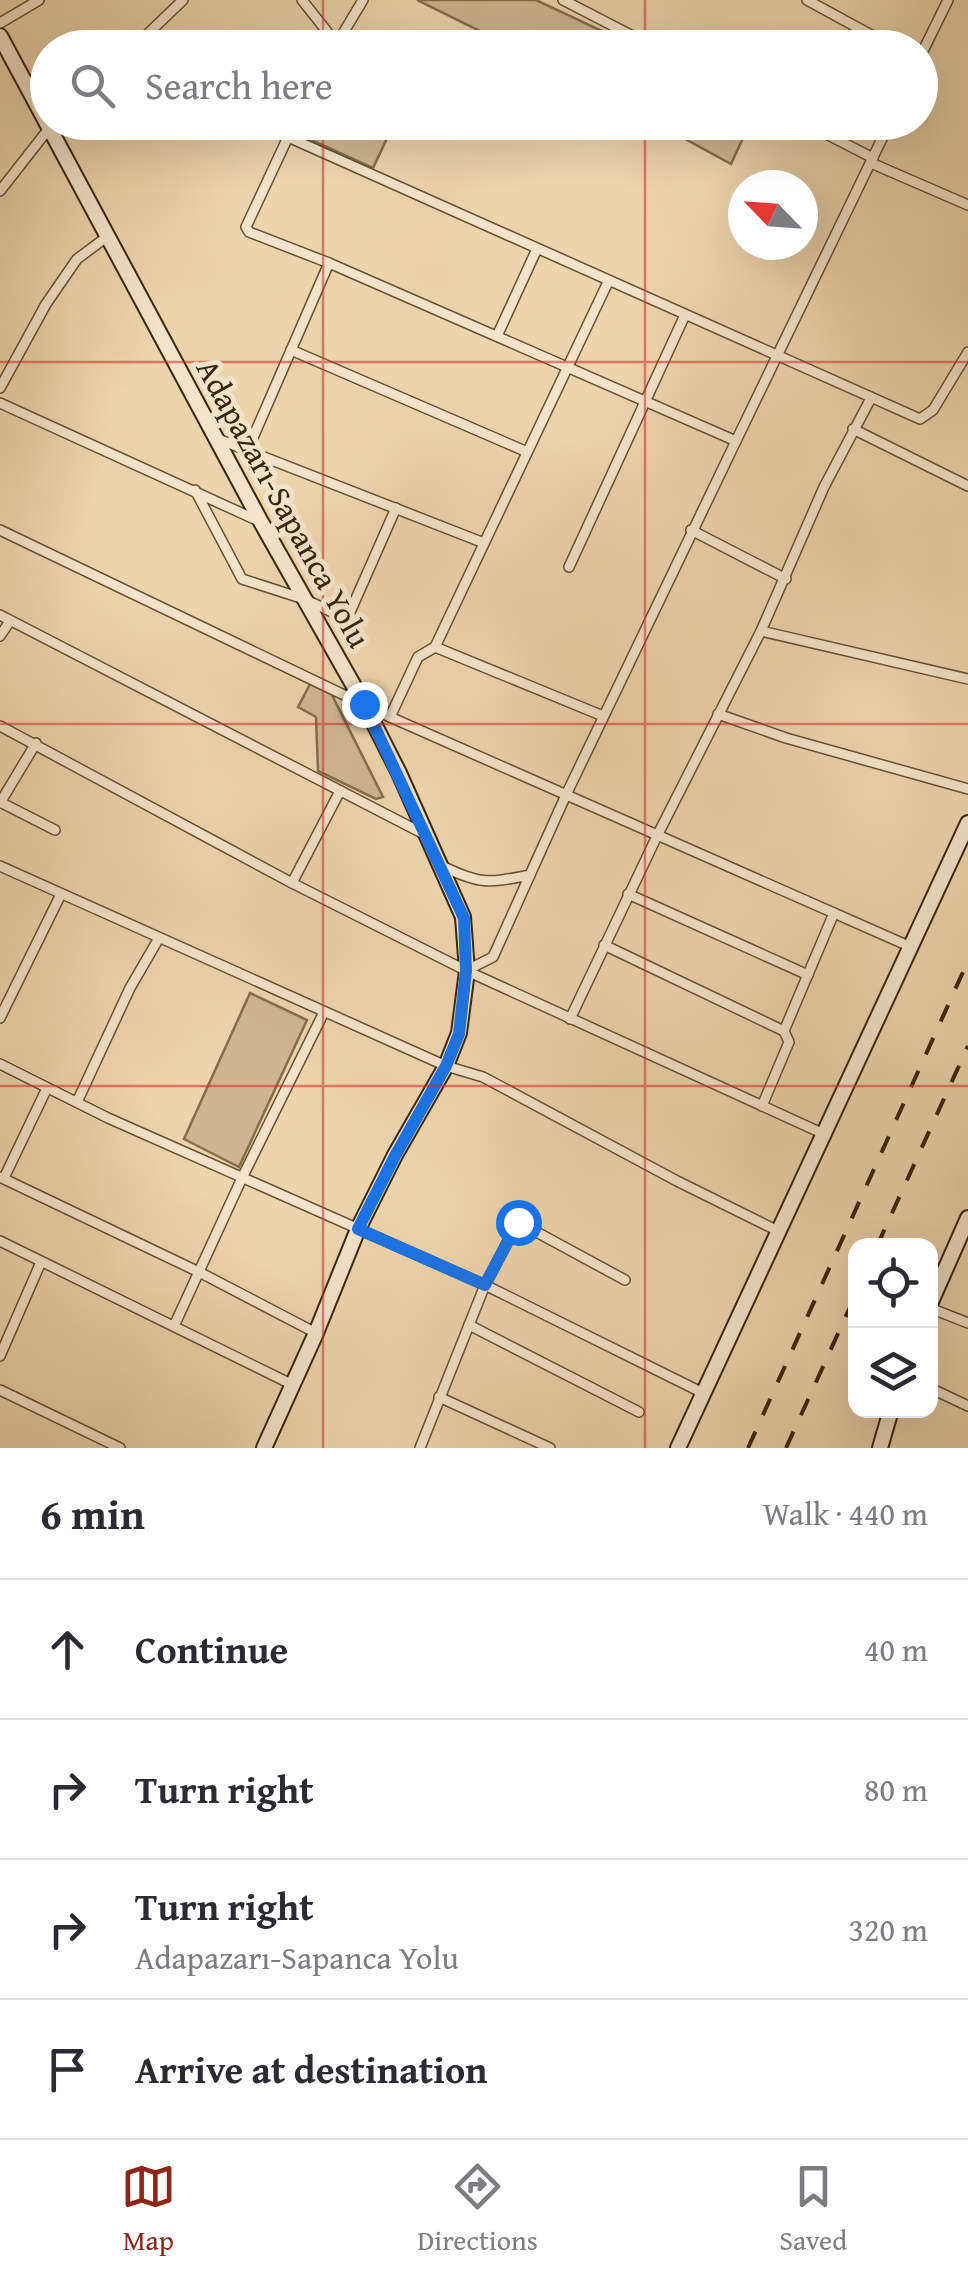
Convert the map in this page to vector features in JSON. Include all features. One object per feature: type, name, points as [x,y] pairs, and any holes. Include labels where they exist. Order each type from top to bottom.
[{"type":"main road","name":"Adapazarı-Sapanca Yolu","points":[[0,36],[30,87]]},
{"type":"main road","name":"Adapazarı-Sapanca Yolu","points":[[60,140],[261,522],[364,704],[464,918],[466,971],[459,1034],[446,1066],[358,1229],[264,1448]]},
{"type":"main road","points":[[678,1448],[968,824]]},
{"type":"main road","points":[[938,1287],[968,1218]]},
{"type":"main road","points":[[880,1448],[889,1418]]},
{"type":"street","points":[[0,23],[39,0]]},
{"type":"street","points":[[152,30],[183,0]]},
{"type":"street","points":[[302,0],[324,30]]},
{"type":"street","points":[[345,30],[362,0]]},
{"type":"street","points":[[563,0],[621,30]]},
{"type":"street","points":[[807,0],[862,30]]},
{"type":"street","points":[[934,30],[948,0]]},
{"type":"street","points":[[0,191],[40,140]]},
{"type":"street","points":[[287,140],[246,227],[249,232],[329,263],[736,441]]},
{"type":"street","points":[[295,140],[870,400],[920,419],[933,410],[968,352]]},
{"type":"street","points":[[836,140],[968,205]]},
{"type":"street","points":[[466,971],[493,957],[691,530],[881,140]]},
{"type":"street","points":[[0,388],[46,304],[77,259],[108,236]]},
{"type":"street","points":[[497,336],[536,251]]},
{"type":"street","points":[[248,448],[329,263]]},
{"type":"street","points":[[390,717],[418,657],[435,648],[608,282]]},
{"type":"street","points":[[569,567],[685,315]]},
{"type":"street","points":[[291,350],[525,452]]},
{"type":"street","points":[[570,1019],[628,894],[762,631],[824,488],[870,400]]},
{"type":"street","points":[[0,403],[261,522]]},
{"type":"street","points":[[853,430],[968,486]]},
{"type":"street","points":[[218,439],[484,543]]},
{"type":"street","points":[[195,490],[242,579],[347,618],[396,508]]},
{"type":"street","points":[[0,530],[390,717],[911,947]]},
{"type":"street","points":[[691,530],[786,579]]},
{"type":"street","points":[[0,615],[427,835]]},
{"type":"street","points":[[0,636],[10,621]]},
{"type":"street","points":[[762,631],[968,679]]},
{"type":"street","points":[[435,648],[603,716]]},
{"type":"street","points":[[718,714],[786,738],[968,788]]},
{"type":"street","points":[[0,726],[292,884],[466,971],[826,1135]]},
{"type":"street","points":[[36,743],[0,802],[55,830]]},
{"type":"street","points":[[292,884],[340,791]]},
{"type":"street","points":[[440,864],[473,881],[530,875]]},
{"type":"street","points":[[0,866],[446,1066],[483,1078],[778,1231]]},
{"type":"street","points":[[0,1018],[61,894]]},
{"type":"street","points":[[628,894],[808,975]]},
{"type":"street","points":[[784,1031],[834,914]]},
{"type":"street","points":[[76,1102],[130,988],[159,938]]},
{"type":"street","points":[[604,945],[784,1031],[789,1042],[762,1106]]},
{"type":"street","points":[[174,1326],[324,1012]]},
{"type":"street","points":[[0,1064],[242,1178],[485,1285],[703,1393]]},
{"type":"street","points":[[48,1088],[2,1177],[316,1334]]},
{"type":"street","points":[[420,1448],[485,1285],[518,1222],[625,1280]]},
{"type":"street","points":[[0,1241],[293,1385]]},
{"type":"street","points":[[0,1356],[41,1262]]},
{"type":"street","points":[[938,1309],[968,1322]]},
{"type":"street","points":[[470,1325],[640,1412]]},
{"type":"street","points":[[0,1390],[120,1448]]},
{"type":"street","points":[[938,1392],[968,1406]]},
{"type":"street","points":[[440,1397],[550,1448]]},
{"type":"shaded area","points":[[417,0],[536,0],[600,30],[478,30]]},
{"type":"shaded area","points":[[311,140],[386,140],[373,168]]},
{"type":"shaded area","points":[[687,140],[742,140],[731,164]]},
{"type":"shaded area","points":[[310,684],[331,693],[383,797],[376,799],[318,771],[316,717],[298,707]]},
{"type":"shaded area","points":[[250,993],[307,1020],[239,1167],[184,1139]]},
{"type":"railway","points":[[748,1448],[968,961]]},
{"type":"railway","points":[[881,1238],[968,1046]]},
{"type":"railway","points":[[786,1448],[848,1312]]},
{"type":"route","points":[[364,704],[464,918],[466,971],[459,1034],[446,1066],[358,1229],[485,1285],[518,1222]]}]
